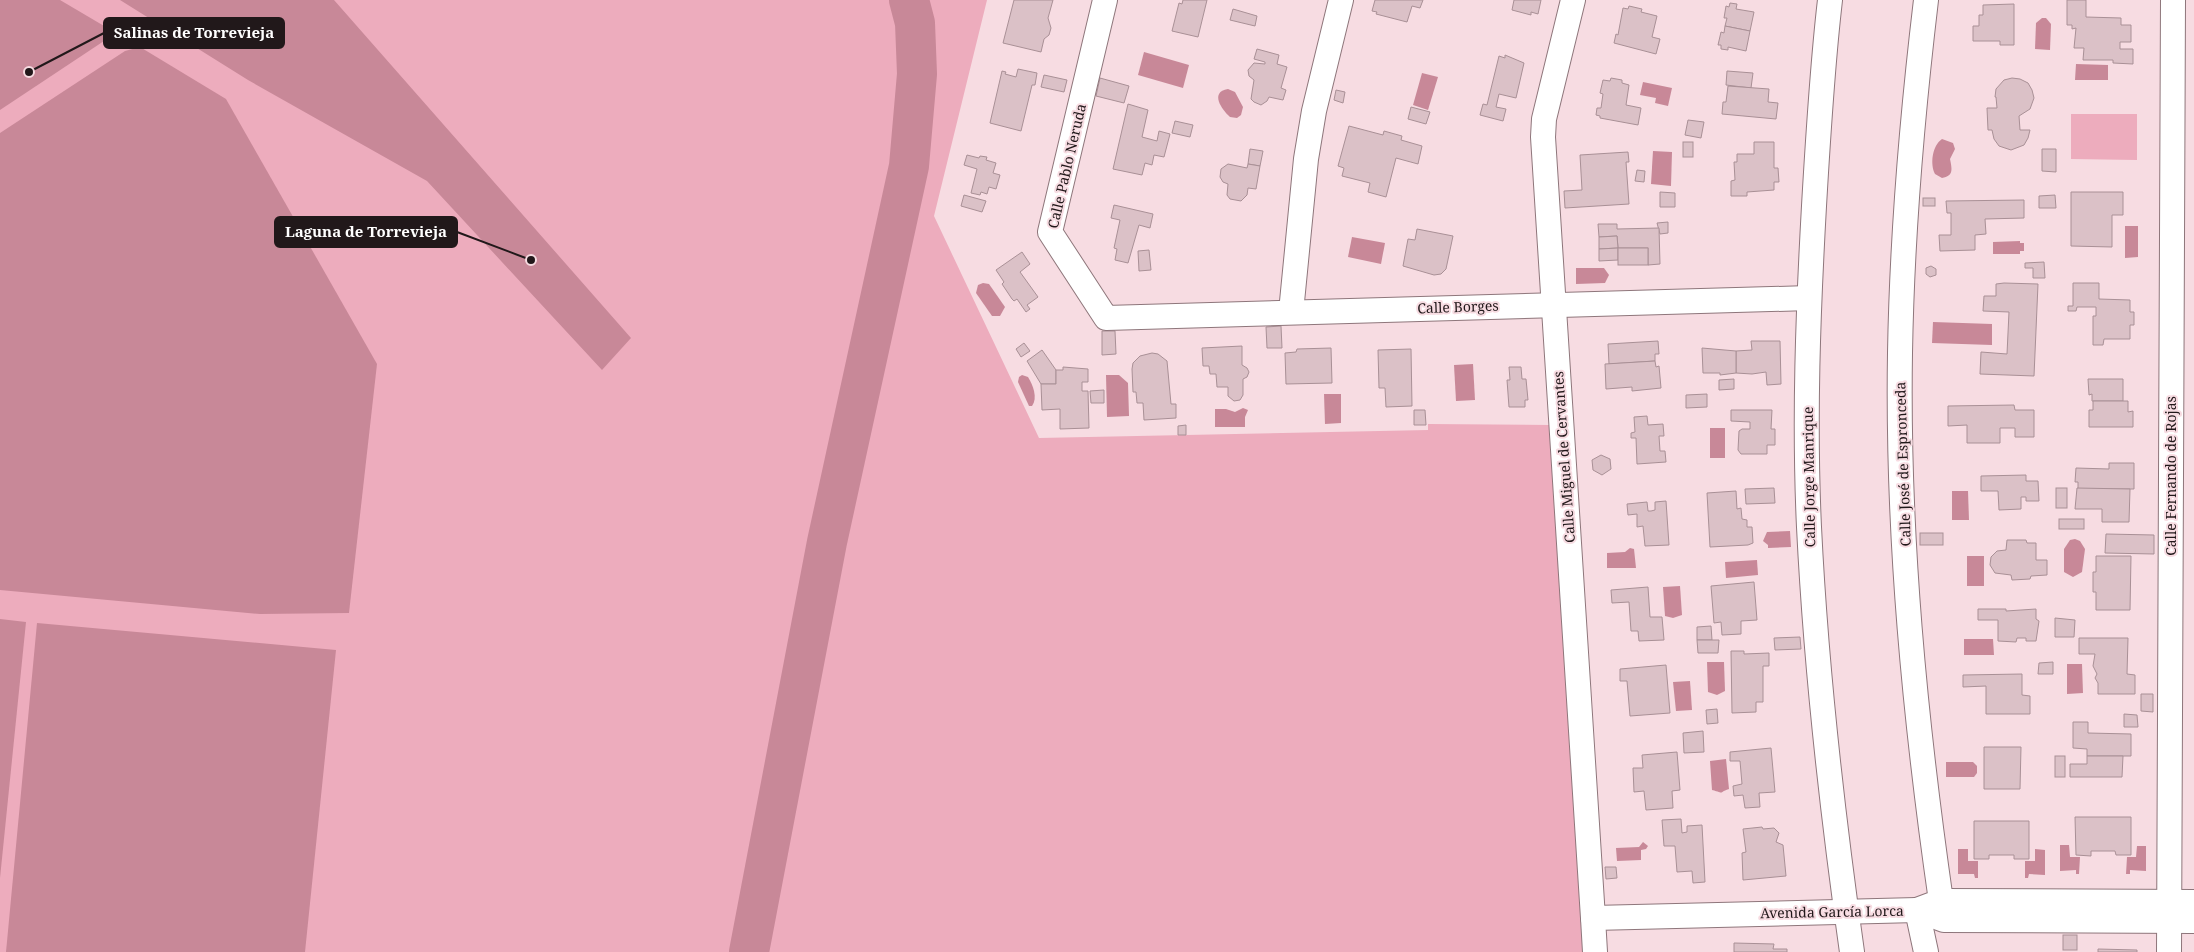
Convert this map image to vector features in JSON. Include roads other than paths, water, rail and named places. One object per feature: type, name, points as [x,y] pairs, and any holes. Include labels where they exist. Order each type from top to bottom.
[{"type":"street","name":"Calle Pablo Neruda","points":[[1105,0],[1050,232],[1106,318]]},
{"type":"street","points":[[1291,312],[1307,151],[1314,111],[1341,0]]},
{"type":"street","name":"Calle Miguel de Cervantes","points":[[1573,0],[1544,119],[1543,137],[1593,918]]},
{"type":"street","name":"Calle Jorge Manrique","points":[[1830,0],[1809,298],[1807,427],[1809,527],[1827,760],[1852,952]]},
{"type":"street","name":"Calle José de Espronceda","points":[[1926,0],[1906,214],[1900,354],[1902,494],[1911,638],[1924,778],[1943,910]]},
{"type":"street","name":"Calle Fernando de Rojas","points":[[2169,952],[2173,0]]},
{"type":"street","name":"Calle Borges","points":[[1106,318],[1809,298]]},
{"type":"street","name":"Avenida García Lorca","points":[[2169,912],[2194,902]]},
{"type":"street","points":[[1917,910],[1926,952]]},
{"type":"street","name":"Avenida García Lorca","points":[[1593,918],[1943,910],[2169,912],[2194,921]]},
{"type":"street","points":[[1593,918],[1595,952]]},
{"type":"waterway","points":[[749,952],[827,542],[909,166],[917,74],[915,23],[909,0]]},
{"type":"place","name":"Salinas de Torrevieja","points":[[29,72]]},
{"type":"place","name":"Laguna de Torrevieja","points":[[531,260]]}]
